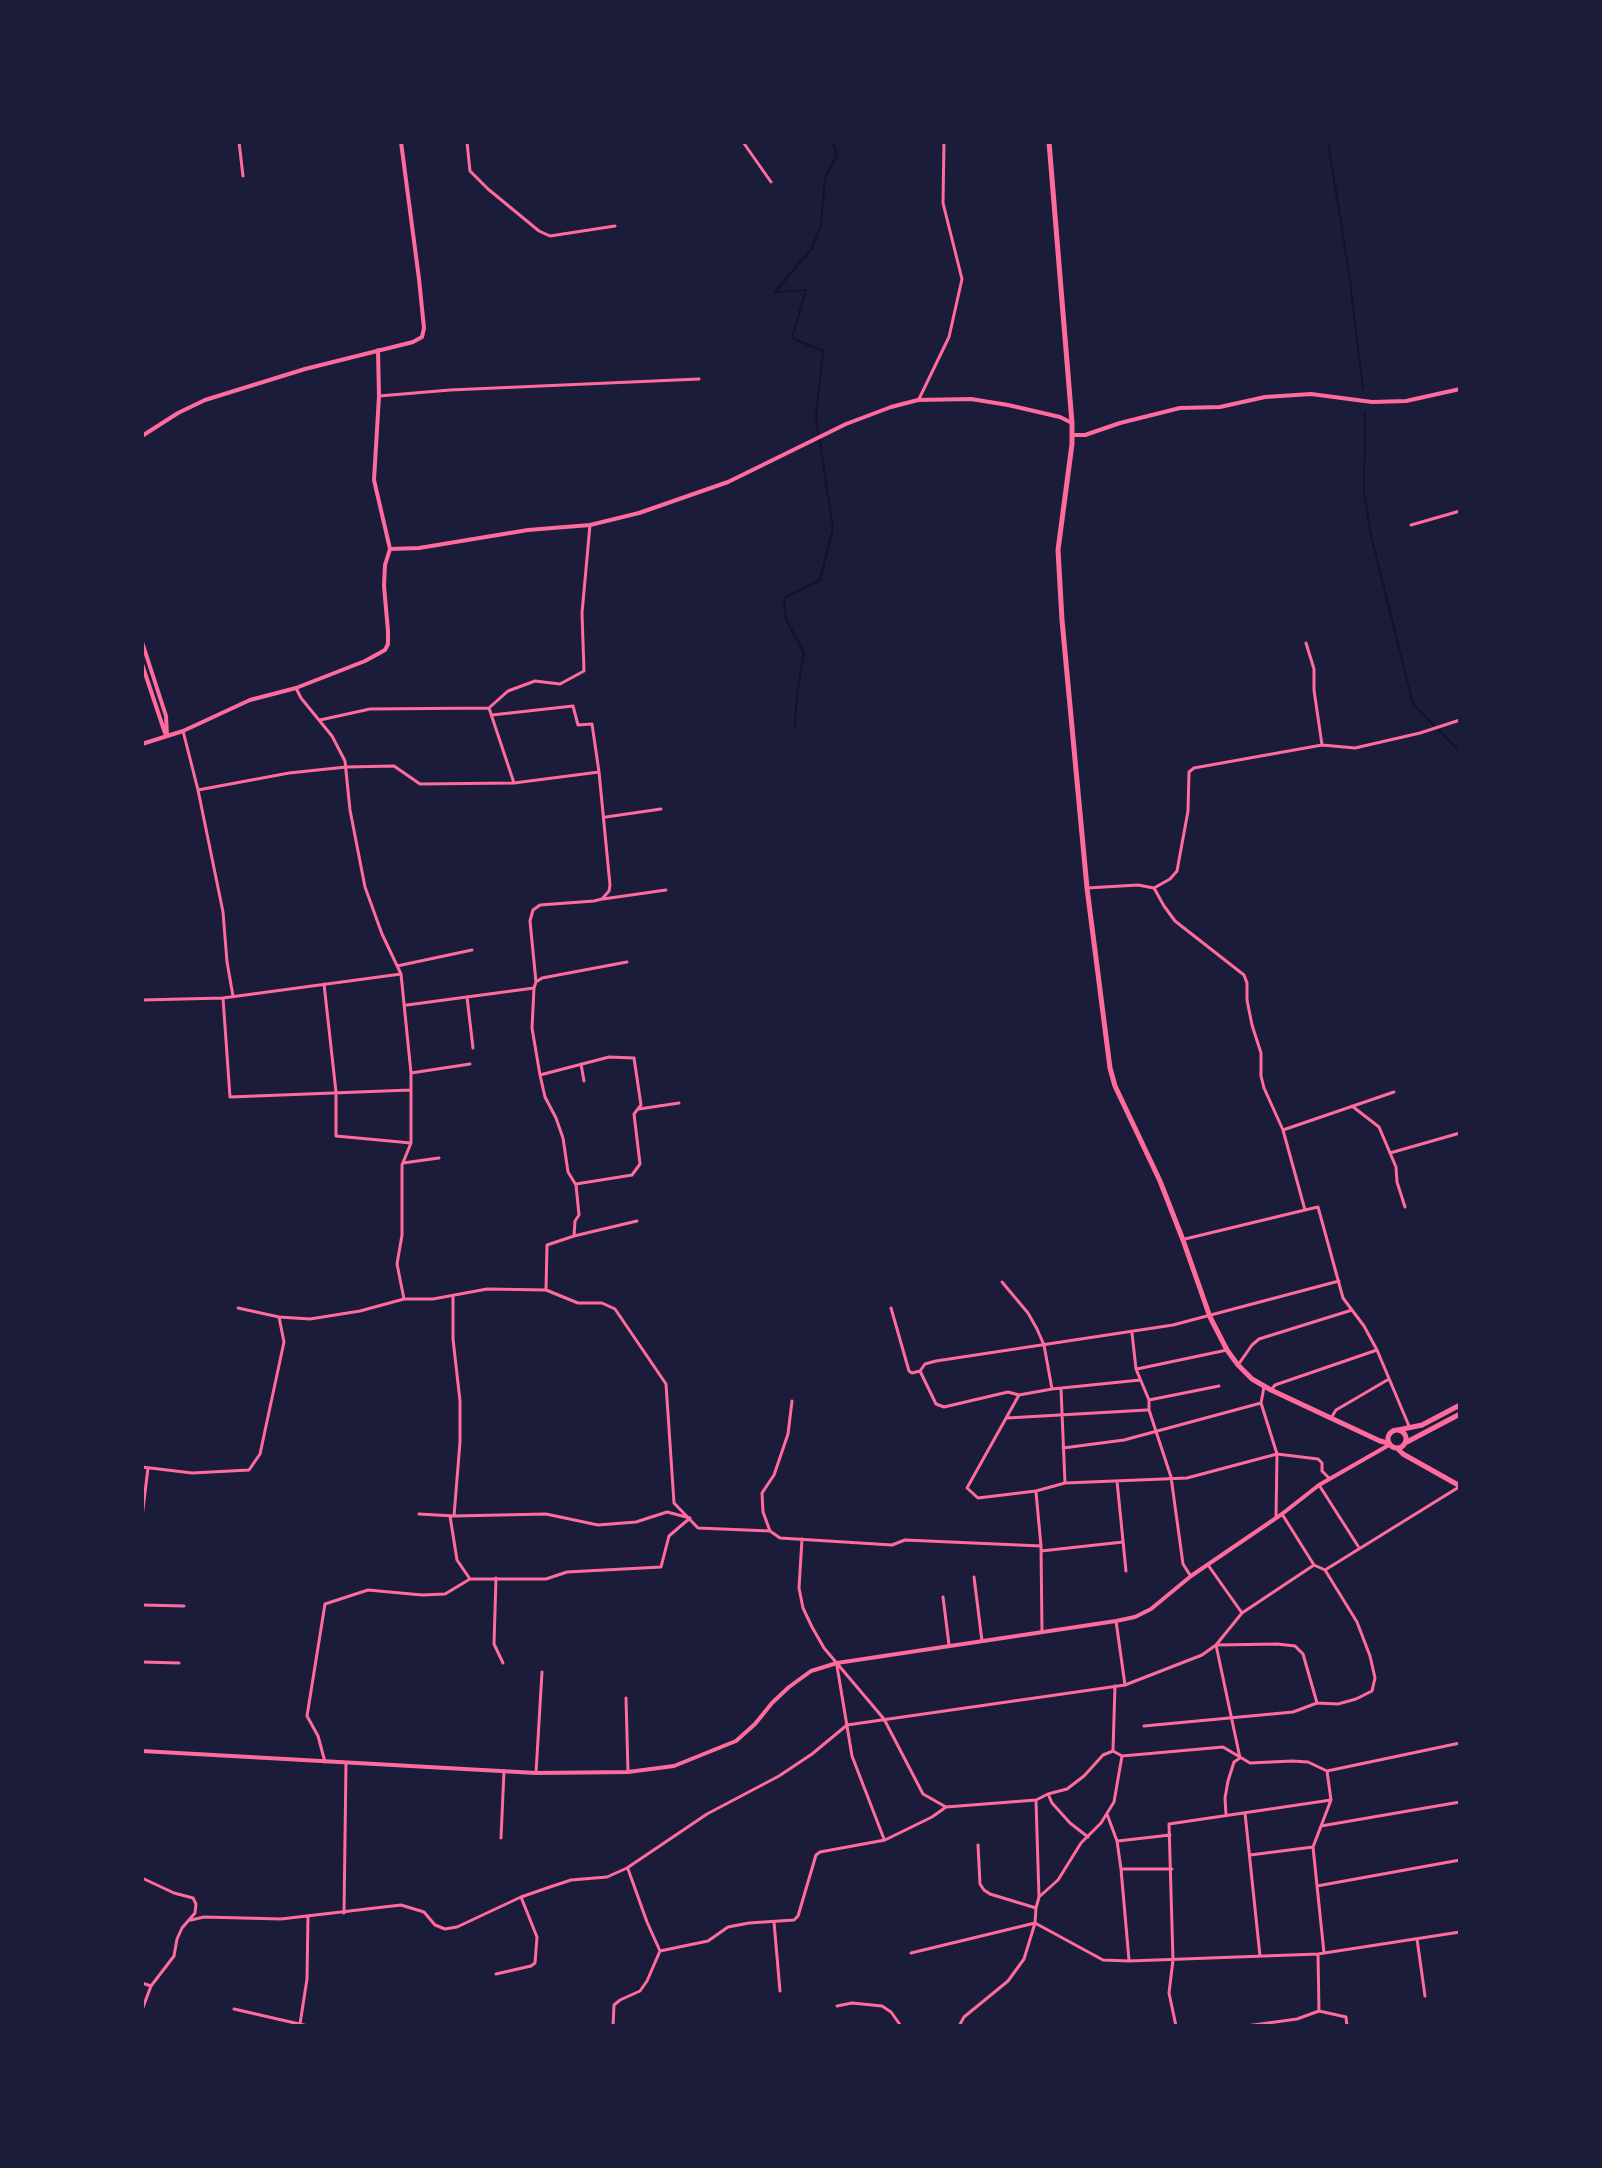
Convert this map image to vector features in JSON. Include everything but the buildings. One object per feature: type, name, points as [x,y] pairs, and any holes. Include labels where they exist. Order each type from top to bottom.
[{"type":"main road","points":[[1049,142],[1072,423],[1058,550],[1062,620],[1087,888],[1110,1068],[1115,1086],[1160,1181],[1210,1317],[1238,1365],[1252,1379],[1268,1388],[1398,1449],[1460,1486]]},
{"type":"main road","points":[[1388,1444],[1389,1433],[1410,1429],[1460,1405]]},
{"type":"main road","points":[[1398,1449],[1460,1414]]},
{"type":"main road","points":[[1398,1430],[1405,1435],[1405,1443]]},
{"type":"street","points":[[239,142],[243,176]]},
{"type":"street","points":[[142,436],[205,400],[305,369],[418,340],[424,333],[401,142]]},
{"type":"street","points":[[467,142],[470,171],[539,231],[550,236],[615,226]]},
{"type":"street","points":[[743,142],[771,182]]},
{"type":"street","points":[[918,400],[949,337],[962,279],[943,203],[944,142]]},
{"type":"street","points":[[142,744],[183,731],[250,700],[296,688],[385,650],[388,631],[385,565],[390,549],[374,480],[379,396],[378,350]]},
{"type":"street","points":[[379,396],[699,379]]},
{"type":"street","points":[[1072,435],[1085,435],[1180,408],[1220,407],[1265,397],[1311,394],[1356,401],[1406,401],[1460,389]]},
{"type":"street","points":[[390,549],[419,548],[528,530],[590,525],[639,513],[715,488],[846,424],[918,400],[971,399],[1060,417],[1072,423]]},
{"type":"street","points":[[1411,525],[1460,511]]},
{"type":"street","points":[[320,720],[370,709],[489,708],[508,691],[535,681],[560,684],[584,671],[582,613],[590,525]]},
{"type":"street","points":[[142,642],[166,716],[167,735]]},
{"type":"street","points":[[1306,643],[1314,669],[1322,745]]},
{"type":"street","points":[[142,664],[167,735]]},
{"type":"street","points":[[296,688],[336,744],[346,767],[350,810],[365,887],[401,974],[411,1073],[411,1143],[402,1163],[402,1235],[397,1264],[404,1299]]},
{"type":"street","points":[[491,716],[573,706],[578,725],[592,724],[610,885],[602,899]]},
{"type":"street","points":[[489,708],[514,783]]},
{"type":"street","points":[[1087,888],[1138,885],[1154,888],[1170,879],[1177,871],[1188,811],[1189,772],[1194,768],[1322,745],[1355,748],[1460,720]]},
{"type":"street","points":[[183,731],[223,912],[233,996]]},
{"type":"street","points":[[198,790],[289,773],[346,767],[394,766],[420,784],[514,783],[599,772]]},
{"type":"street","points":[[604,817],[661,809]]},
{"type":"street","points":[[1154,888],[1175,921],[1244,975],[1261,1053],[1264,1088],[1283,1130],[1305,1210]]},
{"type":"street","points":[[574,1236],[575,1221],[579,1215],[576,1185],[568,1172],[563,1138],[556,1118],[545,1097],[532,1028],[536,982],[530,921],[533,910],[540,905],[594,901],[666,890]]},
{"type":"street","points":[[396,966],[472,950]]},
{"type":"street","points":[[536,982],[542,978],[627,962]]},
{"type":"street","points":[[142,1000],[223,998],[401,974]]},
{"type":"street","points":[[324,984],[336,1092],[336,1136],[411,1143]]},
{"type":"street","points":[[405,1005],[534,988]]},
{"type":"street","points":[[467,997],[473,1048]]},
{"type":"street","points":[[223,998],[230,1097],[411,1090]]},
{"type":"street","points":[[540,1075],[609,1057],[634,1058],[641,1105],[634,1114],[640,1164],[632,1175],[576,1185]]},
{"type":"street","points":[[411,1073],[470,1064]]},
{"type":"street","points":[[581,1064],[584,1081]]},
{"type":"street","points":[[1283,1130],[1394,1092]]},
{"type":"street","points":[[638,1109],[679,1103]]},
{"type":"street","points":[[1352,1106],[1379,1127],[1396,1167],[1405,1207]]},
{"type":"street","points":[[1390,1153],[1460,1133]]},
{"type":"street","points":[[402,1163],[439,1158]]},
{"type":"street","points":[[1183,1240],[1318,1207],[1343,1298],[1377,1350],[1410,1429]]},
{"type":"street","points":[[546,1290],[547,1245],[637,1221]]},
{"type":"street","points":[[891,1308],[912,1373],[936,1361],[1132,1333],[1210,1317],[1339,1281]]},
{"type":"street","points":[[1002,1282],[1028,1313],[1044,1345],[1052,1389]]},
{"type":"street","points":[[238,1308],[279,1317],[310,1319],[360,1311],[404,1299],[433,1299],[487,1289],[546,1290],[578,1303],[602,1303],[615,1309],[666,1384],[674,1503],[698,1528],[770,1531],[780,1538],[892,1545],[905,1540],[1041,1549],[1123,1542]]},
{"type":"street","points":[[453,1295],[460,1442],[452,1516],[457,1560],[470,1579]]},
{"type":"street","points":[[1238,1365],[1259,1339],[1352,1310]]},
{"type":"street","points":[[142,1467],[192,1473],[249,1470],[260,1454],[284,1342],[279,1317]]},
{"type":"street","points":[[1132,1333],[1136,1369],[1149,1400],[1149,1410],[1171,1477],[1183,1564],[1191,1576]]},
{"type":"street","points":[[1136,1369],[1227,1350]]},
{"type":"street","points":[[1276,1518],[1277,1454],[1261,1403],[1268,1388],[1377,1350]]},
{"type":"street","points":[[920,1371],[936,1404],[944,1407],[1008,1392],[1019,1395],[1140,1380]]},
{"type":"street","points":[[1331,1418],[1336,1410],[1389,1379]]},
{"type":"street","points":[[1149,1400],[1219,1386]]},
{"type":"street","points":[[1061,1389],[1065,1483]]},
{"type":"street","points":[[1019,1395],[967,1488],[978,1498],[1036,1491],[1065,1483],[1187,1478],[1277,1454],[1318,1459],[1322,1463],[1322,1471],[1330,1479]]},
{"type":"street","points":[[770,1531],[763,1512],[762,1493],[774,1475],[788,1434],[792,1401]]},
{"type":"street","points":[[1063,1448],[1124,1440],[1261,1403]]},
{"type":"street","points":[[1007,1418],[1149,1410]]},
{"type":"street","points":[[142,1751],[536,1773],[628,1772],[674,1766],[736,1741],[789,1687],[811,1671],[837,1663],[1135,1617],[1151,1609],[1191,1576],[1319,1485],[1388,1444]]},
{"type":"street","points":[[142,1517],[148,1468]]},
{"type":"street","points":[[1117,1481],[1126,1571]]},
{"type":"street","points":[[1319,1485],[1359,1547]]},
{"type":"street","points":[[1325,1570],[1460,1486]]},
{"type":"street","points":[[1036,1491],[1041,1549],[1042,1632]]},
{"type":"street","points":[[419,1514],[546,1514],[598,1525],[636,1522],[667,1512],[690,1518]]},
{"type":"street","points":[[1144,1726],[1293,1712],[1317,1703],[1338,1704],[1372,1691],[1375,1678],[1357,1622],[1325,1570],[1314,1565],[1282,1514]]},
{"type":"street","points":[[325,1762],[318,1736],[307,1716],[325,1604],[368,1590],[445,1594],[470,1579],[546,1579],[567,1572],[661,1567],[669,1536],[690,1518]]},
{"type":"street","points":[[802,1539],[799,1588],[803,1608],[812,1627],[837,1663],[884,1719],[923,1794],[946,1807]]},
{"type":"street","points":[[1208,1565],[1242,1613]]},
{"type":"street","points":[[142,2010],[151,1986],[174,1956],[182,1928],[191,1920],[204,1917],[281,1919],[401,1905],[424,1912],[435,1925],[445,1929],[457,1927],[521,1897],[571,1880],[607,1877],[627,1868],[707,1814],[779,1776],[847,1725],[1125,1685],[1202,1655],[1216,1645],[1242,1613],[1314,1565]]},
{"type":"street","points":[[974,1577],[982,1641]]},
{"type":"street","points":[[496,1578],[494,1644],[503,1663]]},
{"type":"street","points":[[943,1597],[949,1646]]},
{"type":"street","points":[[142,1605],[184,1606]]},
{"type":"street","points":[[1116,1621],[1125,1685]]},
{"type":"street","points":[[1216,1645],[1295,1646],[1303,1654],[1317,1703]]},
{"type":"street","points":[[1216,1645],[1240,1758]]},
{"type":"street","points":[[142,1662],[179,1663]]},
{"type":"street","points":[[837,1663],[852,1756],[885,1840]]},
{"type":"street","points":[[536,1773],[542,1672]]},
{"type":"street","points":[[1113,1751],[1115,1686]]},
{"type":"street","points":[[626,1698],[628,1772]]},
{"type":"street","points":[[1113,1751],[1122,1756],[1223,1747],[1250,1763],[1308,1762],[1327,1771],[1460,1743]]},
{"type":"street","points":[[660,1951],[708,1941],[728,1927],[794,1920],[798,1916],[816,1855],[820,1852],[885,1840],[946,1807],[1036,1800],[1067,1789],[1103,1755],[1113,1751]]},
{"type":"street","points":[[1039,1897],[1058,1880],[1081,1843],[1107,1814],[1114,1802],[1122,1756]]},
{"type":"street","points":[[1226,1815],[1228,1781],[1234,1762],[1240,1758]]},
{"type":"street","points":[[344,1913],[346,1763]]},
{"type":"street","points":[[501,1838],[504,1771]]},
{"type":"street","points":[[1324,1953],[1313,1847],[1331,1800],[1327,1771]]},
{"type":"street","points":[[1048,1794],[1070,1823],[1088,1837]]},
{"type":"street","points":[[959,2026],[964,2017],[1008,1981],[1024,1959],[1039,1897],[1036,1800]]},
{"type":"street","points":[[1176,2026],[1169,1993],[1173,1960],[1169,1824],[1331,1800]]},
{"type":"street","points":[[1321,1826],[1460,1802]]},
{"type":"street","points":[[1245,1813],[1260,1956]]},
{"type":"street","points":[[1107,1814],[1117,1841],[1129,1961]]},
{"type":"street","points":[[1117,1841],[1170,1835]]},
{"type":"street","points":[[978,1845],[980,1884],[984,1890],[1036,1908]]},
{"type":"street","points":[[1250,1855],[1313,1847]]},
{"type":"street","points":[[1317,1886],[1460,1860]]},
{"type":"street","points":[[613,2026],[614,2005],[640,1991],[660,1951],[627,1868]]},
{"type":"street","points":[[1121,1869],[1172,1869]]},
{"type":"street","points":[[142,1878],[193,1898],[196,1904],[191,1920]]},
{"type":"street","points":[[496,1974],[535,1963],[537,1937],[521,1897]]},
{"type":"street","points":[[300,2024],[307,1979],[308,1916]]},
{"type":"street","points":[[774,1922],[780,1991]]},
{"type":"street","points":[[911,1953],[1035,1923],[1103,1960],[1129,1961],[1318,1954],[1460,1932]]},
{"type":"street","points":[[1417,1939],[1425,1996]]},
{"type":"street","points":[[1318,1954],[1319,2011]]},
{"type":"street","points":[[142,1983],[151,1986]]},
{"type":"street","points":[[837,2006],[852,2003],[882,2006],[901,2026]]},
{"type":"street","points":[[234,2009],[308,2026]]},
{"type":"street","points":[[1246,2026],[1297,2019],[1319,2011],[1346,2017],[1347,2026]]},
{"type":"waterway","points":[[795,726],[804,653],[786,619],[784,598],[820,580],[833,528],[816,417],[823,351],[792,338],[806,290],[775,292],[812,248],[821,225],[825,178],[837,156],[833,142]]},
{"type":"waterway","points":[[1328,142],[1349,273],[1363,389]]},
{"type":"waterway","points":[[1365,413],[1364,491],[1370,531],[1413,704],[1460,752]]}]
